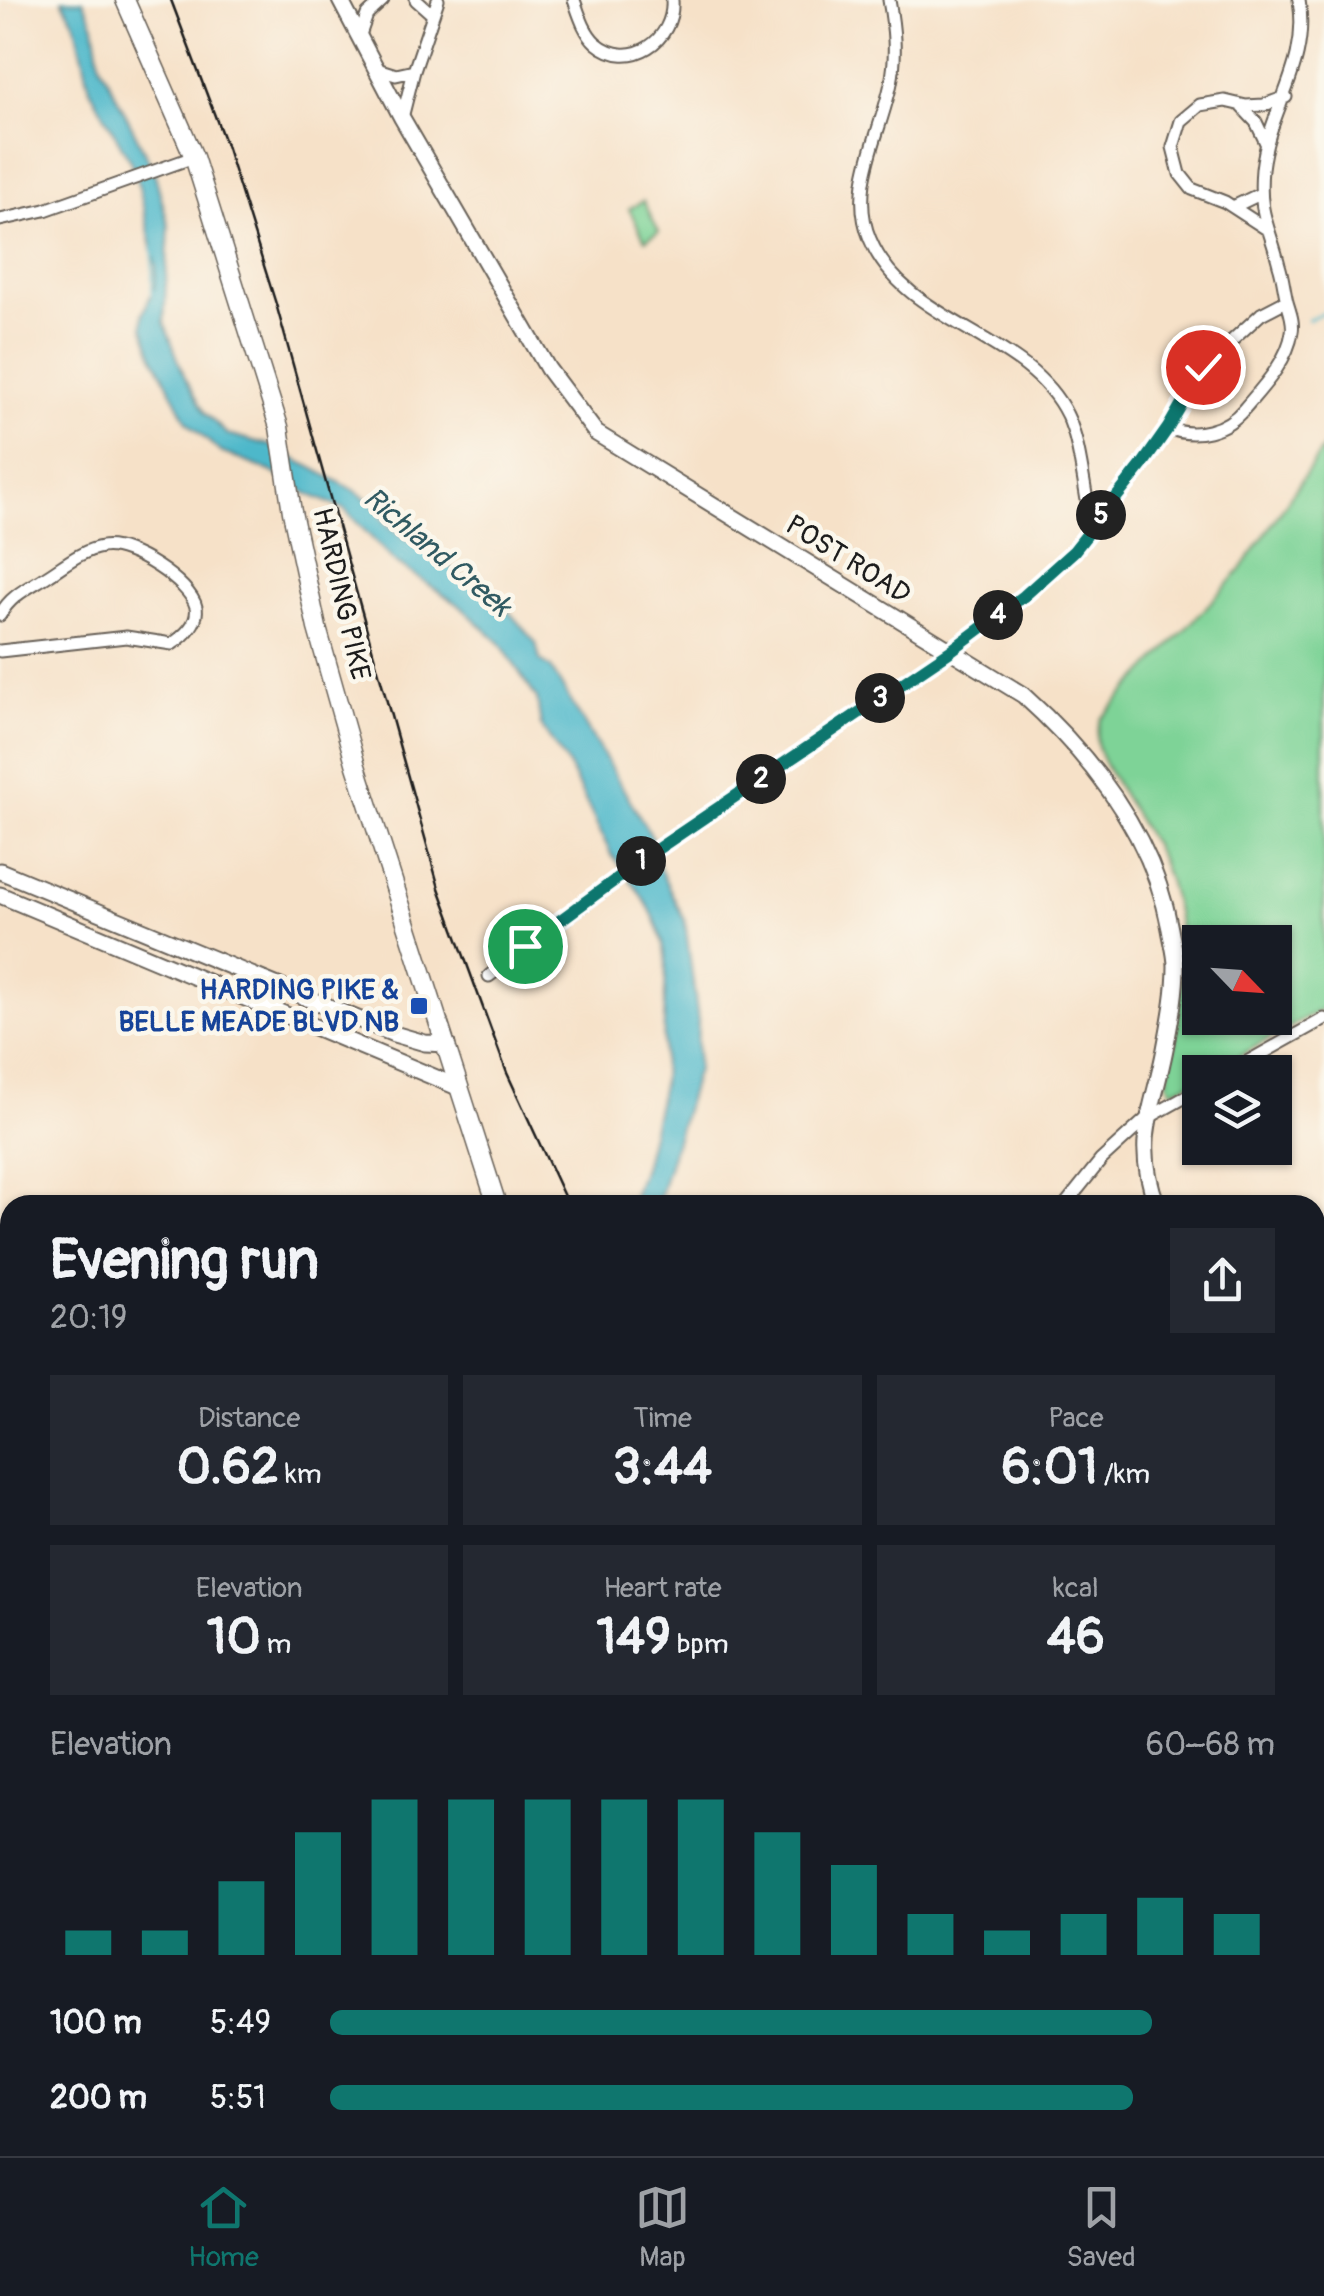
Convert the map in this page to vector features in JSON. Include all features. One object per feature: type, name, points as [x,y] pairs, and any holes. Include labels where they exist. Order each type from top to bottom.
[{"type":"main road","name":"HARDING PIKE","points":[[130,3],[194,157],[279,428],[317,628],[356,766],[494,1195]]},
{"type":"street","name":"POST ROAD","points":[[340,0],[402,118],[548,369],[596,433],[1023,695],[1066,733],[1108,786],[1151,861],[1168,914],[1176,963],[1161,1071],[1146,1119],[1144,1155],[1154,1195]]},
{"type":"street","points":[[360,35],[368,14],[383,0]]},
{"type":"street","points":[[416,0],[433,16]]},
{"type":"street","points":[[402,118],[438,0]]},
{"type":"street","points":[[574,0],[585,28],[596,42],[612,52],[629,54],[645,50],[662,38],[672,17],[672,0]]},
{"type":"street","points":[[889,0],[896,55],[883,118],[866,170],[862,205],[870,240],[895,278],[926,303],[1030,370],[1050,389],[1068,416],[1092,527]]},
{"type":"street","points":[[1168,428],[1198,434],[1227,423],[1240,414],[1278,367],[1287,348],[1293,328],[1278,259],[1265,228],[1260,194],[1266,143],[1300,52],[1299,0]]},
{"type":"street","points":[[378,69],[396,75],[414,71]]},
{"type":"street","points":[[1265,228],[1184,182],[1175,164],[1173,147],[1178,128],[1190,111],[1218,101],[1264,105],[1286,98]]},
{"type":"street","points":[[1239,104],[1256,122],[1266,143]]},
{"type":"street","points":[[0,220],[45,210],[194,157]]},
{"type":"street","points":[[1234,207],[1260,194]]},
{"type":"street","points":[[489,976],[659,848],[949,652],[1023,597],[1074,551],[1168,428],[1184,397],[1221,348],[1268,309],[1286,300]]},
{"type":"street","points":[[0,615],[9,600],[76,558],[104,546],[131,550],[158,566],[194,602],[197,610],[189,630],[172,644],[126,637],[0,651]]},
{"type":"street","points":[[0,871],[338,1011],[425,1043],[447,1044]]},
{"type":"street","points":[[0,896],[460,1088]]},
{"type":"street","points":[[135,952],[144,931]]},
{"type":"street","points":[[250,999],[260,978]]},
{"type":"street","points":[[329,1032],[338,1011]]},
{"type":"street","points":[[1259,1055],[1324,1019]]},
{"type":"street","points":[[1073,1195],[1101,1160],[1146,1119],[1182,1099]]},
{"type":"green space","points":[[643,201],[659,232],[645,240],[629,209]]},
{"type":"green space","points":[[1324,447],[1324,1008],[1292,1026],[1292,925],[1182,925],[1182,1035],[1276,1035],[1241,1055],[1182,1055],[1182,1086],[1172,1090],[1167,1081],[1181,972],[1177,917],[1162,863],[1099,752],[1097,733],[1101,719],[1240,571]]},
{"type":"water","points":[[62,0],[83,0],[94,25],[100,63],[154,171],[169,227],[164,322],[184,375],[205,413],[227,434],[269,445],[354,490],[372,503],[386,523],[403,537],[434,555],[510,613],[536,643],[540,660],[551,668],[655,842],[653,849],[661,871],[685,921],[698,1020],[697,1069],[660,1195],[633,1195],[662,1085],[666,962],[654,918],[630,880],[628,868],[621,867],[611,854],[569,767],[541,726],[537,699],[500,643],[459,605],[395,562],[344,509],[310,495],[270,471],[220,452],[188,423],[153,355],[143,326],[143,313],[155,286],[156,266],[139,187],[131,163],[90,89],[76,25]]},
{"type":"waterway","name":"Richland Creek","points":[[152,294],[153,247]]},
{"type":"waterway","points":[[1308,320],[1324,312]]},
{"type":"railway","points":[[171,0],[226,145],[276,304],[439,888],[507,1073],[563,1195]]},
{"type":"place","name":"HARDING PIKE & BELLE MEADE BLVD NB","points":[[419,1006]]},
{"type":"route","points":[[525,946],[659,848],[949,652],[1024,596],[1074,551],[1142,465],[1203,367]]}]
